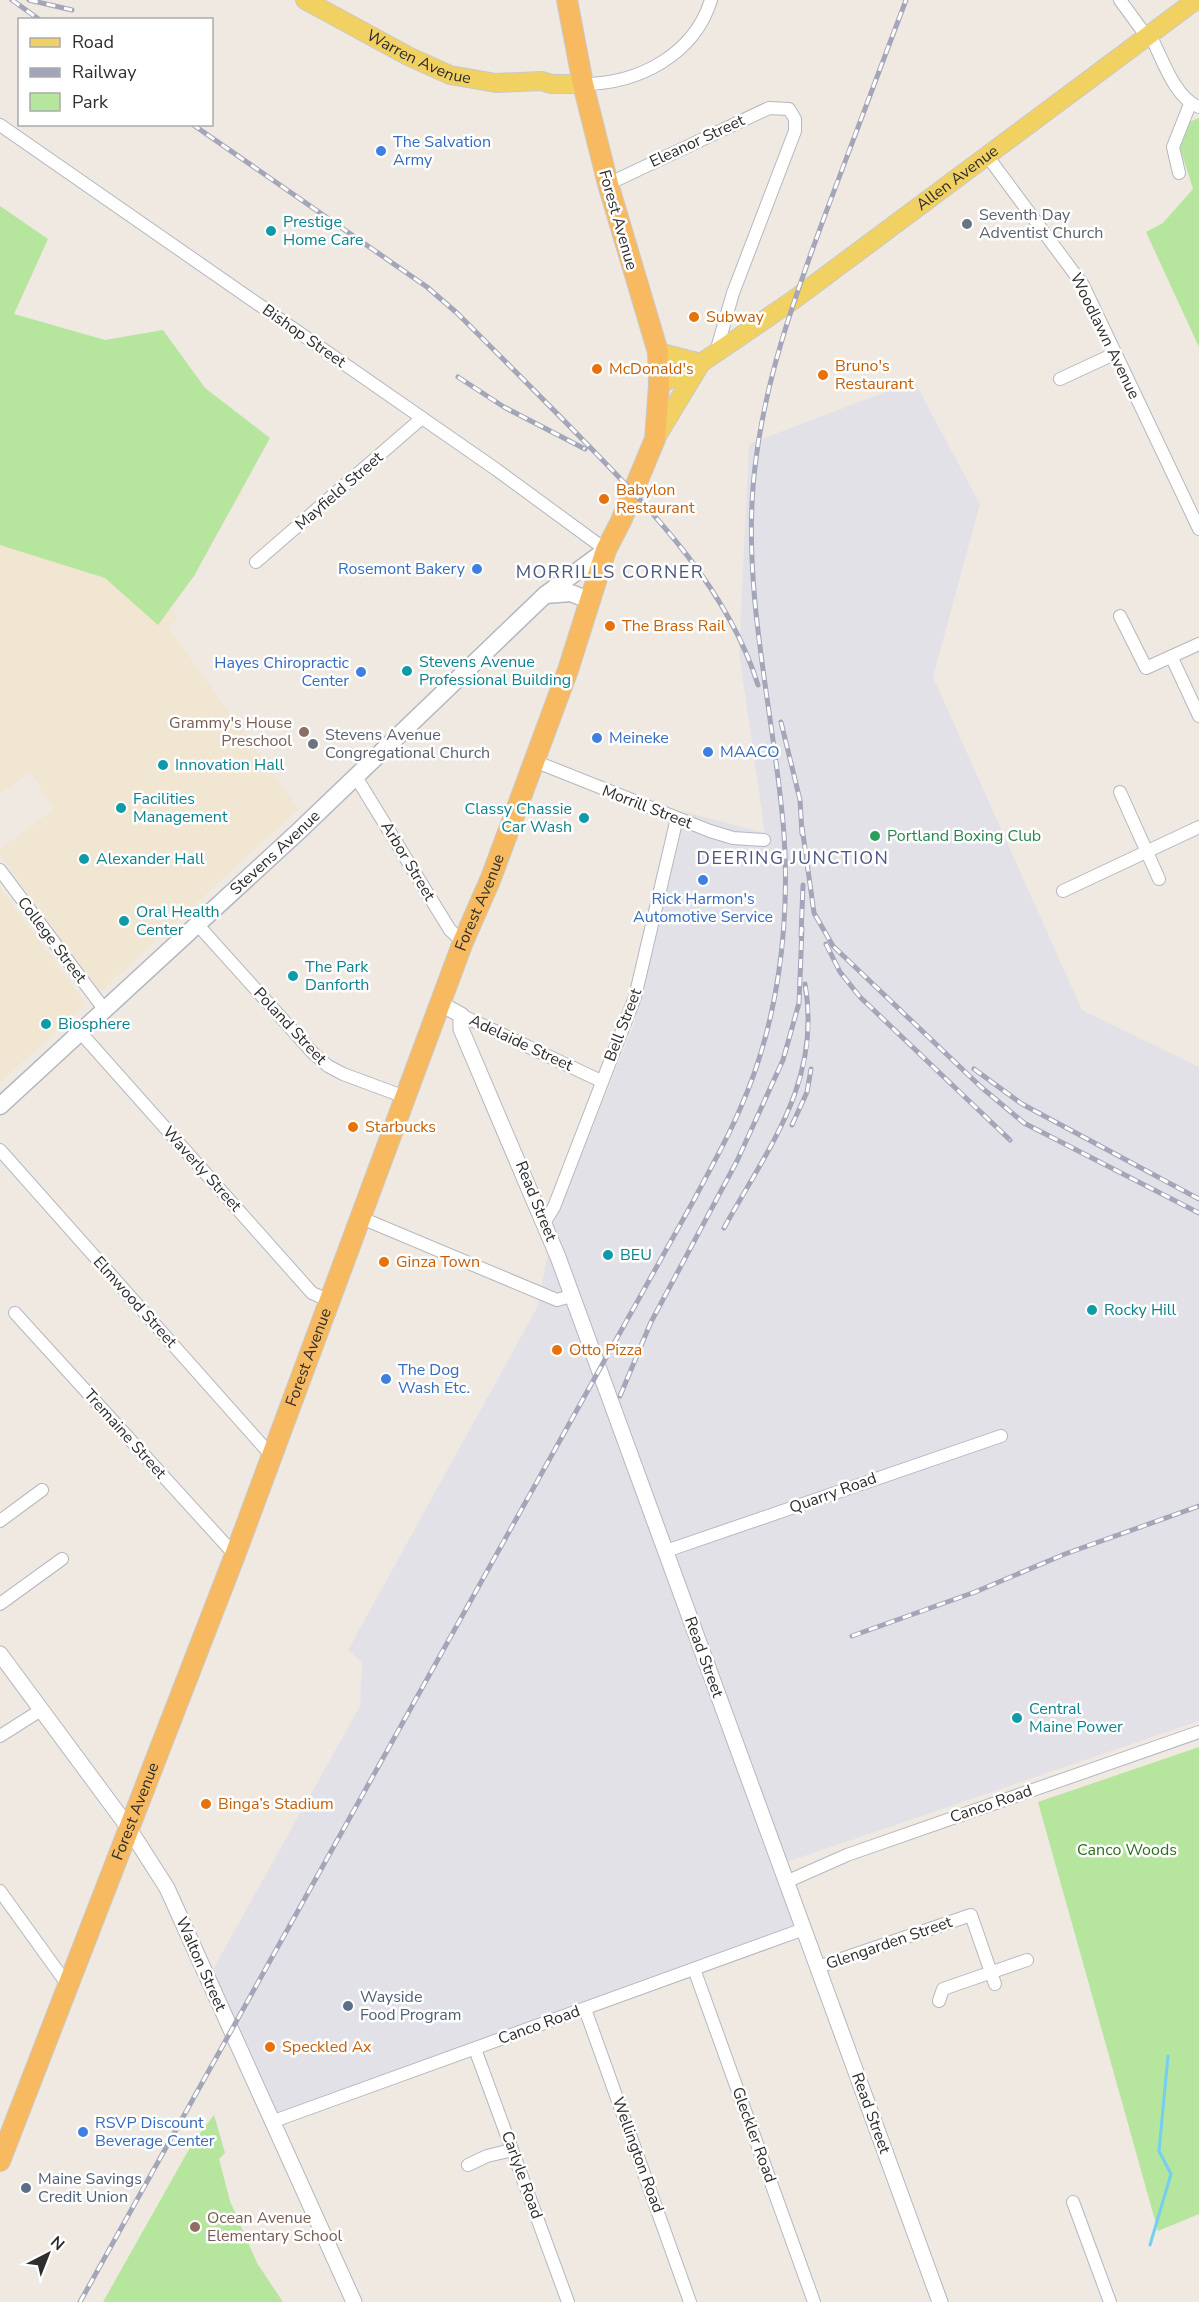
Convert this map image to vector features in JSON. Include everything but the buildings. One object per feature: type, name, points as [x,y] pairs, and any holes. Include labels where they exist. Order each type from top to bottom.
[{"type":"highway","name":"Forest Avenue","points":[[0,2161],[235,1555],[270,1454],[463,942],[491,878],[591,601],[606,550],[621,521],[655,439],[659,385],[658,352],[608,184],[582,78],[567,0]]},
{"type":"main road","name":"Warren Avenue","points":[[305,0],[408,56],[450,75],[496,83],[541,81],[552,84],[582,78]]},
{"type":"main road","name":"Allen Avenue","points":[[659,385],[708,358],[792,301],[1196,0]]},
{"type":"main road","points":[[655,439],[708,358],[658,352]]},
{"type":"main road","name":"Stevens Avenue","points":[[0,1106],[356,777],[545,595],[606,550]]},
{"type":"main road","points":[[545,595],[572,593],[591,601]]},
{"type":"street","points":[[582,78],[604,84],[621,80],[661,64],[679,51],[695,33],[711,0]]},
{"type":"street","points":[[1120,0],[1149,36],[1178,87],[1195,106],[1173,147],[1179,173]]},
{"type":"street","name":"Eleanor Street","points":[[608,184],[768,108],[779,106],[789,109],[795,119],[795,131],[708,358]]},
{"type":"street","name":"Bishop Street","points":[[0,126],[422,417],[550,507],[606,550]]},
{"type":"street","name":"Woodlawn Avenue","points":[[988,157],[1031,218],[1074,270],[1199,530]]},
{"type":"street","points":[[1060,379],[1114,354]]},
{"type":"street","name":"Mayfield Street","points":[[256,562],[422,417]]},
{"type":"street","points":[[1120,616],[1146,668],[1199,644]]},
{"type":"street","points":[[1172,658],[1199,716]]},
{"type":"street","name":"Morrill Street","points":[[534,761],[733,838],[764,840]]},
{"type":"street","name":"Arbor Street","points":[[356,777],[450,930],[463,942]]},
{"type":"street","points":[[1120,792],[1159,879]]},
{"type":"street","name":"Bell Street","points":[[544,1223],[554,1207],[635,997],[677,818]]},
{"type":"street","points":[[1062,891],[1199,827]]},
{"type":"street","name":"College Street","points":[[0,870],[104,1009]]},
{"type":"street","name":"Poland Street","points":[[198,924],[305,1045],[328,1066],[405,1097]]},
{"type":"street","name":"Adelaide Street","points":[[441,1004],[601,1081]]},
{"type":"street","name":"Read Street","points":[[461,1015],[461,1029],[544,1223],[819,1967],[940,2302]]},
{"type":"street","name":"Waverly Street","points":[[80,1032],[312,1293],[328,1300]]},
{"type":"street","name":"Elmwood Street","points":[[0,1150],[270,1454]]},
{"type":"street","points":[[359,1217],[557,1300],[571,1296]]},
{"type":"street","name":"Tremaine Street","points":[[15,1313],[235,1555]]},
{"type":"street","name":"Quarry Road","points":[[666,1551],[1001,1436]]},
{"type":"street","points":[[0,1521],[42,1490]]},
{"type":"street","points":[[0,1604],[62,1559]]},
{"type":"street","name":"Walton Street","points":[[0,1654],[128,1827],[167,1888],[354,2302]]},
{"type":"street","points":[[0,1736],[40,1710]]},
{"type":"street","name":"Canco Road","points":[[786,1882],[859,1851],[1199,1732]]},
{"type":"street","points":[[0,1891],[67,1984]]},
{"type":"street","name":"Glengarden Street","points":[[819,1967],[971,1915],[993,1978]]},
{"type":"street","name":"Canco Road","points":[[274,2121],[804,1929]]},
{"type":"street","points":[[939,2001],[943,1989],[993,1978],[1027,1960]]},
{"type":"street","name":"Gleckler Road","points":[[694,1969],[814,2302]]},
{"type":"street","name":"Wellington Road","points":[[585,2009],[690,2302]]},
{"type":"street","name":"Carlyle Road","points":[[475,2049],[568,2302]]},
{"type":"street","points":[[468,2165],[512,2150]]},
{"type":"street","points":[[1073,2202],[1110,2302]]},
{"type":"shaded area","points":[[0,219],[9,318],[240,489],[244,495],[149,575],[178,619],[168,627],[298,809],[100,992],[0,855],[0,849],[54,809],[30,772],[0,794]]},
{"type":"shaded area","points":[[914,381],[980,504],[933,677],[1082,1010],[1199,1067],[1199,1721],[775,1866],[794,1927],[276,2113],[212,1971],[360,1706],[362,1662],[348,1650],[538,1306],[553,1225],[634,1024],[685,812],[765,833],[739,653],[749,444]]},
{"type":"shaded area","points":[[0,888],[86,1004],[0,1082]]},
{"type":"green space","points":[[1199,118],[1199,347],[1146,232],[1163,223],[1193,189],[1180,148],[1189,122]]},
{"type":"green space","points":[[0,206],[48,239],[14,314],[105,340],[163,330],[205,388],[270,438],[194,576],[158,625],[105,578],[0,545]]},
{"type":"green space","name":"Canco Woods","points":[[1199,1747],[1199,2214],[1158,2231],[1038,1802]]},
{"type":"green space","name":"Ocean Avenue Elementary School","points":[[214,2115],[225,2153],[219,2159],[230,2201],[257,2263],[283,2302],[103,2302],[192,2144]]},
{"type":"waterway","points":[[1150,2245],[1171,2174],[1159,2151],[1168,2056]]},
{"type":"railway","points":[[12,0],[37,18]]},
{"type":"railway","points":[[29,0],[72,10]]},
{"type":"railway","points":[[80,2302],[695,1198],[730,1132],[753,1077],[772,1009],[783,939],[785,904],[784,834],[780,791],[756,618],[753,574],[751,531],[757,449],[772,376],[793,305],[906,0]]},
{"type":"railway","points":[[195,126],[427,287],[457,313],[637,496],[686,554],[728,617],[745,650],[758,685]]},
{"type":"railway","points":[[458,377],[504,407],[585,449]]},
{"type":"railway","points":[[781,722],[800,800],[802,834]]},
{"type":"railway","points":[[802,827],[814,913],[833,946],[981,1087],[1024,1123],[1199,1213]]},
{"type":"railway","points":[[801,936],[803,885]]},
{"type":"railway","points":[[620,1396],[651,1322],[737,1161],[783,1060],[799,1003],[802,928]]},
{"type":"railway","points":[[826,944],[840,972],[860,997],[1010,1140]]},
{"type":"railway","points":[[724,1228],[773,1141],[798,1083],[806,1052],[808,1019],[805,984]]},
{"type":"railway","points":[[792,1125],[807,1092],[811,1069]]},
{"type":"railway","points":[[974,1069],[1022,1104],[1199,1199]]},
{"type":"railway","points":[[852,1636],[975,1592],[1065,1554],[1199,1506]]},
{"type":"place","name":"The Salvation Army","points":[[381,151]]},
{"type":"place","name":"Seventh Day Adventist Church","points":[[967,224]]},
{"type":"place","name":"Prestige Home Care","points":[[271,231]]},
{"type":"place","name":"Subway","points":[[694,317]]},
{"type":"place","name":"McDonald's","points":[[597,369]]},
{"type":"place","name":"Bruno's Restaurant","points":[[823,375]]},
{"type":"place","name":"Babylon Restaurant","points":[[604,499]]},
{"type":"place","name":"Rosemont Bakery","points":[[477,569]]},
{"type":"place","name":"The Brass Rail","points":[[610,626]]},
{"type":"place","name":"Stevens Avenue Professional Building","points":[[407,671]]},
{"type":"place","name":"Hayes Chiropractic Center","points":[[361,672]]},
{"type":"place","name":"Grammy's House Preschool","points":[[304,732]]},
{"type":"place","name":"Meineke","points":[[597,738]]},
{"type":"place","name":"Stevens Avenue Congregational Church","points":[[313,744]]},
{"type":"place","name":"MAACO","points":[[708,752]]},
{"type":"place","name":"Innovation Hall","points":[[163,765]]},
{"type":"place","name":"Facilities Management","points":[[121,808]]},
{"type":"place","name":"Classy Chassie Car Wash","points":[[584,818]]},
{"type":"place","name":"Portland Boxing Club","points":[[875,836]]},
{"type":"place","name":"Alexander Hall","points":[[84,859]]},
{"type":"place","name":"Rick Harmon's Automotive Service","points":[[703,880]]},
{"type":"place","name":"Oral Health Center","points":[[124,921]]},
{"type":"place","name":"The Park Danforth","points":[[293,976]]},
{"type":"place","name":"Biosphere","points":[[46,1024]]},
{"type":"place","name":"Starbucks","points":[[353,1127]]},
{"type":"place","name":"BEU","points":[[608,1255]]},
{"type":"place","name":"Ginza Town","points":[[384,1262]]},
{"type":"place","name":"Rocky Hill","points":[[1092,1310]]},
{"type":"place","name":"Otto Pizza","points":[[557,1350]]},
{"type":"place","name":"The Dog Wash Etc.","points":[[386,1379]]},
{"type":"place","name":"Central Maine Power","points":[[1017,1718]]},
{"type":"place","name":"Binga’s Stadium","points":[[206,1804]]},
{"type":"place","name":"Wayside Food Program","points":[[348,2006]]},
{"type":"place","name":"Speckled Ax","points":[[270,2047]]},
{"type":"place","name":"RSVP Discount Beverage Center","points":[[83,2132]]},
{"type":"place","name":"Maine Savings Credit Union","points":[[26,2188]]},
{"type":"place","name":"Ocean Avenue Elementary School","points":[[195,2227]]},
{"type":"district","name":"MORRILLS CORNER","points":[[610,572]]},
{"type":"district","name":"DEERING JUNCTION","points":[[793,858]]}]
